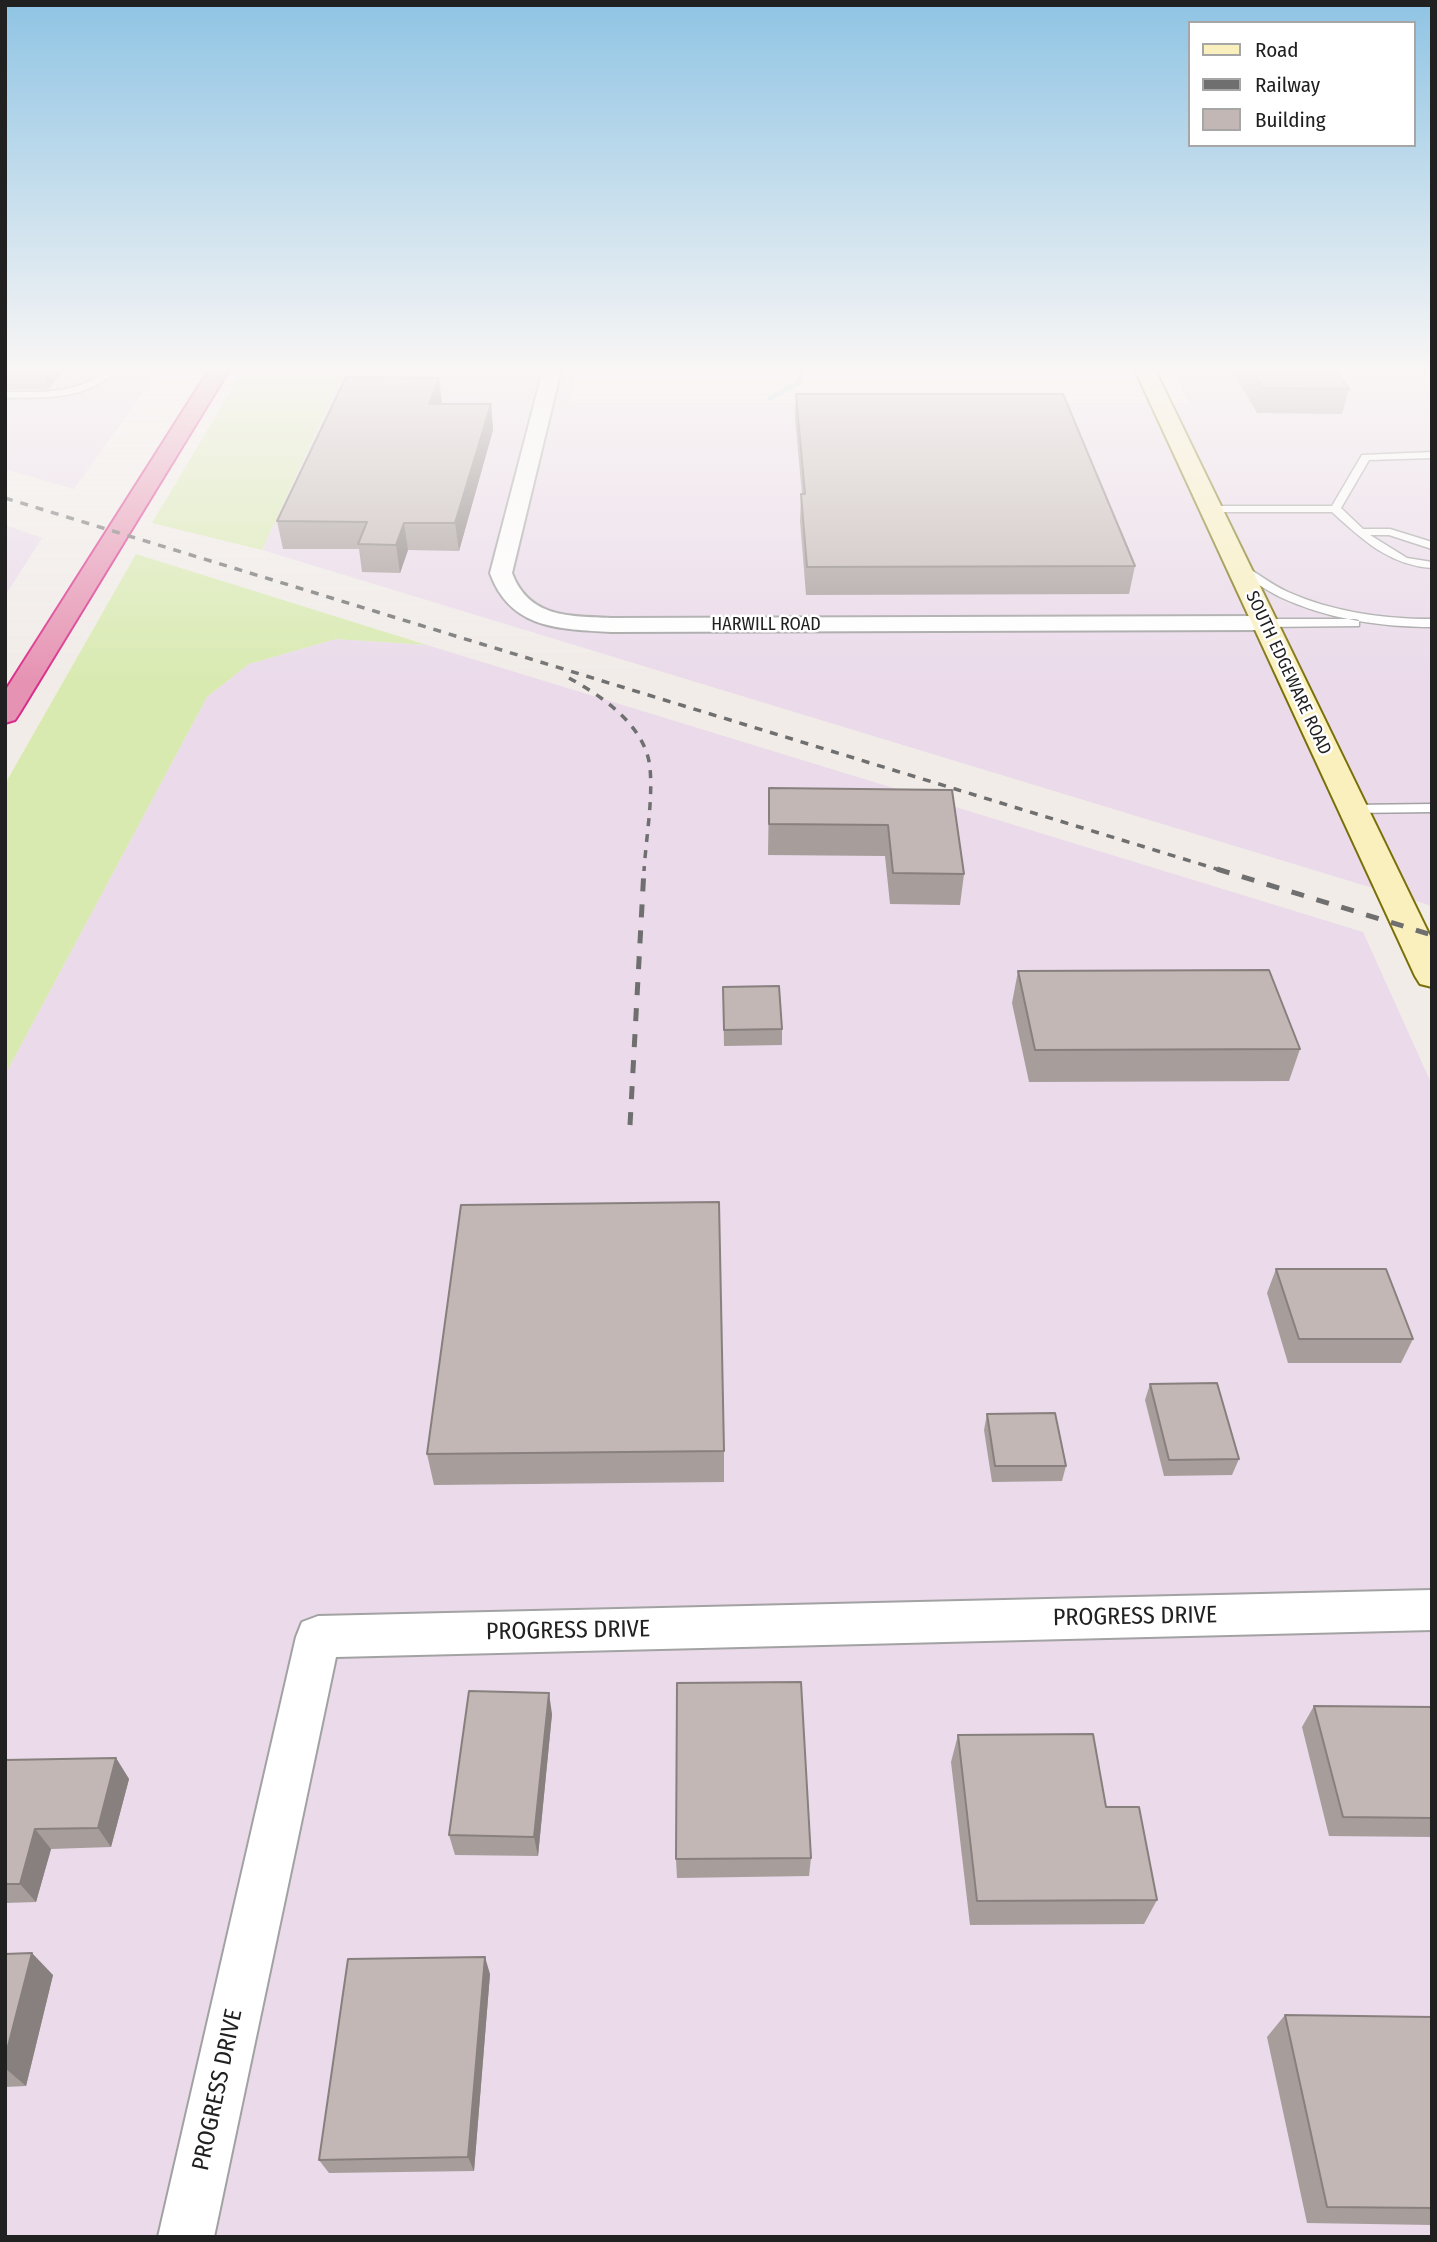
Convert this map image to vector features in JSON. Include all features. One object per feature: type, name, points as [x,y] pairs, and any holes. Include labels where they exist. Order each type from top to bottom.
[{"type":"highway","points":[[5,714],[154,475]]},
{"type":"main road","name":"SOUTH EDGEWARE ROAD","points":[[1194,475],[1432,976]]},
{"type":"street","name":"HARWILL ROAD","points":[[526,475],[501,573],[504,590],[530,612],[575,623],[1265,623]]},
{"type":"street","name":"PROGRESS DRIVE","points":[[186,2237],[318,1637],[1432,1609]]},
{"type":"lane","points":[[1335,509],[1355,475]]},
{"type":"lane","points":[[1210,509],[1335,509],[1390,557],[1414,565],[1432,565]]},
{"type":"lane","points":[[1361,532],[1390,532],[1432,546]]},
{"type":"lane","points":[[1414,565],[1432,579]]},
{"type":"lane","points":[[1238,566],[1283,594],[1327,610],[1399,623]]},
{"type":"lane","points":[[1265,623],[1432,623]]},
{"type":"lane","points":[[1352,809],[1432,808]]},
{"type":"shaded area","points":[[24,475],[84,475],[74,489]]},
{"type":"shaded area","points":[[297,475],[1432,475],[1432,906],[262,550]]},
{"type":"shaded area","points":[[5,525],[42,538],[5,596]]},
{"type":"shaded area","points":[[336,639],[427,645],[1363,932],[1432,1085],[1432,2237],[5,2237],[5,1075],[207,697],[249,664]]},
{"type":"green space","points":[[181,475],[297,475],[262,550],[152,523]]},
{"type":"green space","points":[[136,554],[427,645],[336,639],[249,664],[207,697],[5,1075],[5,784]]},
{"type":"building","points":[[299,475],[470,475],[455,523],[404,523],[396,545],[358,544],[367,522],[277,521]]},
{"type":"building","points":[[803,475],[1097,475],[1135,566],[807,567],[801,494],[805,494]]},
{"type":"building","points":[[769,788],[952,790],[964,874],[893,873],[888,825],[769,824]]},
{"type":"building","points":[[1269,970],[1300,1049],[1035,1050],[1018,971]]},
{"type":"building","points":[[779,986],[782,1029],[724,1030],[723,987]]},
{"type":"building","points":[[719,1202],[724,1451],[427,1454],[461,1205]]},
{"type":"building","points":[[1276,1269],[1386,1269],[1413,1339],[1299,1339]]},
{"type":"building","points":[[1217,1383],[1239,1459],[1169,1460],[1150,1384]]},
{"type":"building","points":[[1055,1413],[1066,1466],[995,1466],[987,1414]]},
{"type":"building","points":[[801,1682],[811,1858],[676,1859],[677,1683]]},
{"type":"building","points":[[469,1691],[549,1693],[534,1837],[449,1835]]},
{"type":"building","points":[[1314,1706],[1432,1707],[1432,1818],[1343,1817]]},
{"type":"building","points":[[1093,1734],[1106,1807],[1139,1807],[1157,1900],[977,1901],[958,1735]]},
{"type":"building","points":[[116,1758],[98,1828],[35,1829],[20,1884],[5,1884],[5,1760]]},
{"type":"building","points":[[32,1953],[5,2058],[5,1954]]},
{"type":"building","points":[[485,1957],[468,2157],[319,2160],[348,1959]]},
{"type":"building","points":[[1285,2015],[1432,2017],[1432,2208],[1327,2207]]},
{"type":"railway","points":[[5,498],[1223,871]]},
{"type":"railway","points":[[569,678],[620,714],[631,726],[647,753],[651,793],[644,871]]},
{"type":"railway","points":[[630,1125],[644,869]]},
{"type":"railway","points":[[1217,869],[1432,935]]}]
